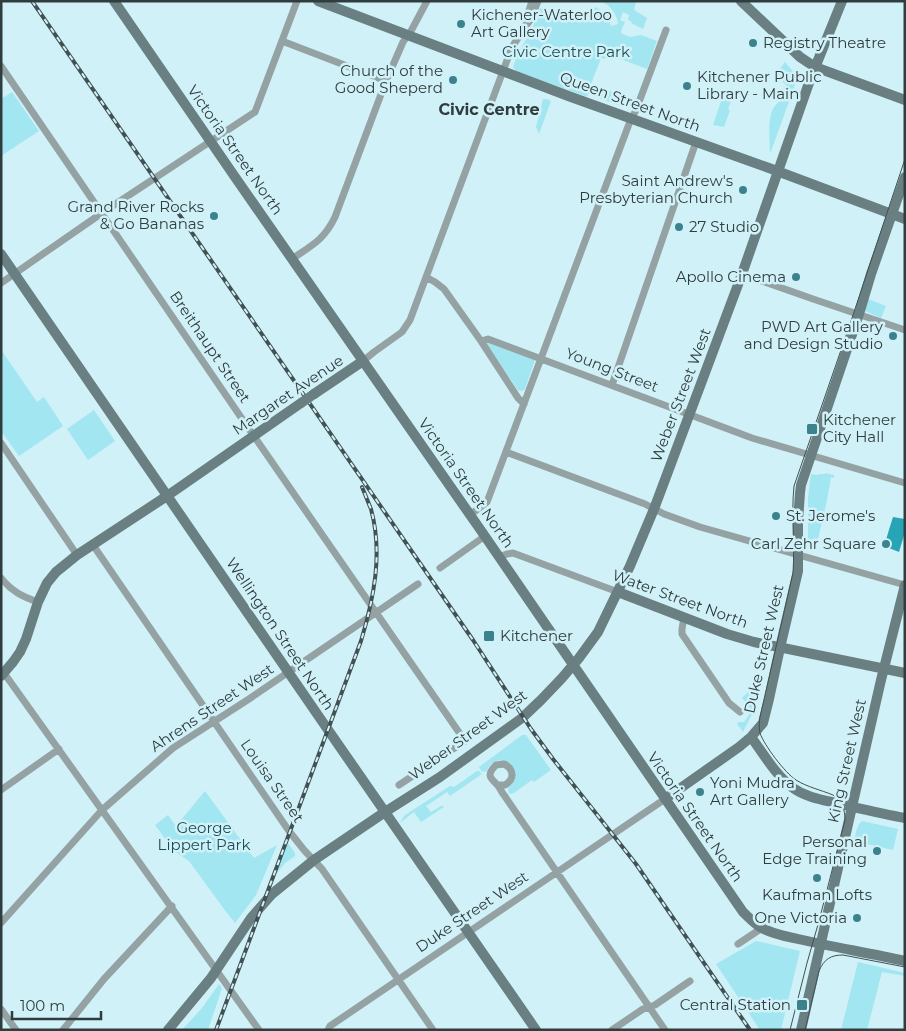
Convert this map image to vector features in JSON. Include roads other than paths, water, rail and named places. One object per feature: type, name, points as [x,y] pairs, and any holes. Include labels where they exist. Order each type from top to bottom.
[{"type":"main road","name":"Victoria Street North","points":[[114,1],[743,912],[753,922],[774,933],[905,961]]},
{"type":"main road","name":"Queen Street North","points":[[318,1],[407,36],[905,219]]},
{"type":"main road","name":"Weber Street West","points":[[168,1030],[203,988],[245,926],[272,894],[314,860],[385,812],[440,778],[522,718],[573,665],[598,632],[630,566],[654,509],[742,274],[815,67],[842,1]]},
{"type":"main road","points":[[746,3],[800,57],[815,67],[905,100]]},
{"type":"main road","name":"Duke Street West","points":[[665,799],[738,748],[751,737],[762,723],[770,699],[798,571],[800,493],[873,267],[905,177]]},
{"type":"main road","name":"Wellington Street North","points":[[1,254],[536,1030]]},
{"type":"main road","name":"Margaret Avenue","points":[[2,674],[20,652],[47,582],[56,572],[363,361]]},
{"type":"main road","name":"King Street West","points":[[801,1030],[905,585]]},
{"type":"main road","name":"Water Street North","points":[[618,592],[754,642],[905,673]]},
{"type":"main road","points":[[751,737],[781,777],[791,787],[804,794],[814,798],[905,818]]},
{"type":"main road","name":"King Street West","points":[[794,1030],[812,956],[820,944]]},
{"type":"street","points":[[1,284],[102,213],[256,112],[297,1]]},
{"type":"street","points":[[292,259],[315,244],[330,229],[386,81],[403,42],[411,32],[427,1]]},
{"type":"street","points":[[526,26],[532,1]]},
{"type":"street","points":[[526,26],[532,19],[538,1]]},
{"type":"street","name":"Margaret Avenue","points":[[363,361],[402,332],[410,320],[512,47],[526,26]]},
{"type":"street","points":[[470,514],[488,502],[666,30]]},
{"type":"street","points":[[282,41],[386,81]]},
{"type":"street","name":"Breithaupt Street","points":[[1,66],[465,741]]},
{"type":"street","points":[[612,385],[696,142]]},
{"type":"street","points":[[742,274],[905,330]]},
{"type":"street","points":[[426,277],[444,289],[524,404]]},
{"type":"street","name":"Young Street","points":[[481,341],[488,338],[752,438],[905,483]]},
{"type":"street","points":[[1,443],[77,556]]},
{"type":"street","points":[[506,452],[645,504],[664,514],[905,585]]},
{"type":"street","points":[[440,568],[485,536]]},
{"type":"street","name":"Louisa Street","points":[[93,545],[290,831],[304,850],[322,869],[433,1030]]},
{"type":"street","name":"Water Street North","points":[[499,557],[513,553],[618,592]]},
{"type":"street","points":[[1,578],[11,590],[27,599],[38,602]]},
{"type":"street","name":"Ahrens Street West","points":[[1,923],[102,810],[173,748],[418,584]]},
{"type":"street","points":[[684,617],[682,634],[729,703],[740,712]]},
{"type":"street","points":[[2,674],[59,749],[259,1030]]},
{"type":"street","name":"Weber Street West","points":[[399,784],[465,741]]},
{"type":"street","points":[[1,790],[59,749]]},
{"type":"street","points":[[498,785],[665,1030]]},
{"type":"street","name":"Duke Street West","points":[[328,1030],[330,1026],[665,799]]},
{"type":"street","points":[[63,1030],[104,979],[172,906]]},
{"type":"street","points":[[738,944],[762,928]]},
{"type":"street","points":[[612,1030],[643,1010],[655,1005],[690,981]]},
{"type":"street","points":[[2,1011],[16,1030]]},
{"type":"tram line","points":[[790,1030],[845,816],[844,809],[836,797],[809,787],[791,776],[770,751],[762,738],[759,725],[793,573],[794,486],[905,159]]},
{"type":"tram line","points":[[805,1030],[819,971],[823,963],[828,959],[843,955],[905,967]]},
{"type":"railway","points":[[32,1],[473,640],[531,729],[636,864],[750,1030]]},
{"type":"railway","points":[[216,1030],[366,625],[377,559],[375,526],[371,509],[362,487]]},
{"type":"place","name":"Kichener-Waterloo Art Gallery","points":[[461,24]]},
{"type":"place","name":"Registry Theatre","points":[[753,43]]},
{"type":"place","name":"Church of the Good Sheperd","points":[[453,80]]},
{"type":"place","name":"Kitchener Public Library - Main","points":[[687,86]]},
{"type":"place","name":"Saint Andrew's Presbyterian Church","points":[[743,190]]},
{"type":"place","name":"Grand River Rocks & Go Bananas","points":[[214,216]]},
{"type":"place","name":"27 Studio","points":[[679,227]]},
{"type":"place","name":"Apollo Cinema","points":[[796,277]]},
{"type":"place","name":"PWD Art Gallery and Design Studio","points":[[893,336]]},
{"type":"place","name":"Kitchener City Hall","points":[[812,429]]},
{"type":"place","name":"St. Jerome's","points":[[776,516]]},
{"type":"place","name":"Carl Zehr Square","points":[[886,544]]},
{"type":"place","name":"Kitchener","points":[[489,636]]},
{"type":"place","name":"Yoni Mudra Art Gallery","points":[[700,792]]},
{"type":"place","name":"Personal Edge Training","points":[[877,851]]},
{"type":"place","name":"Kaufman Lofts","points":[[817,878]]},
{"type":"place","name":"One Victoria","points":[[857,918]]},
{"type":"place","name":"Central Station","points":[[802,1005]]},
{"type":"district","name":"Civic Centre","points":[[489,109]]},
{"type":"park label","name":"Civic Centre Park","points":[[566,52]]},
{"type":"park label","name":"George Lippert Park","points":[[204,836]]}]
